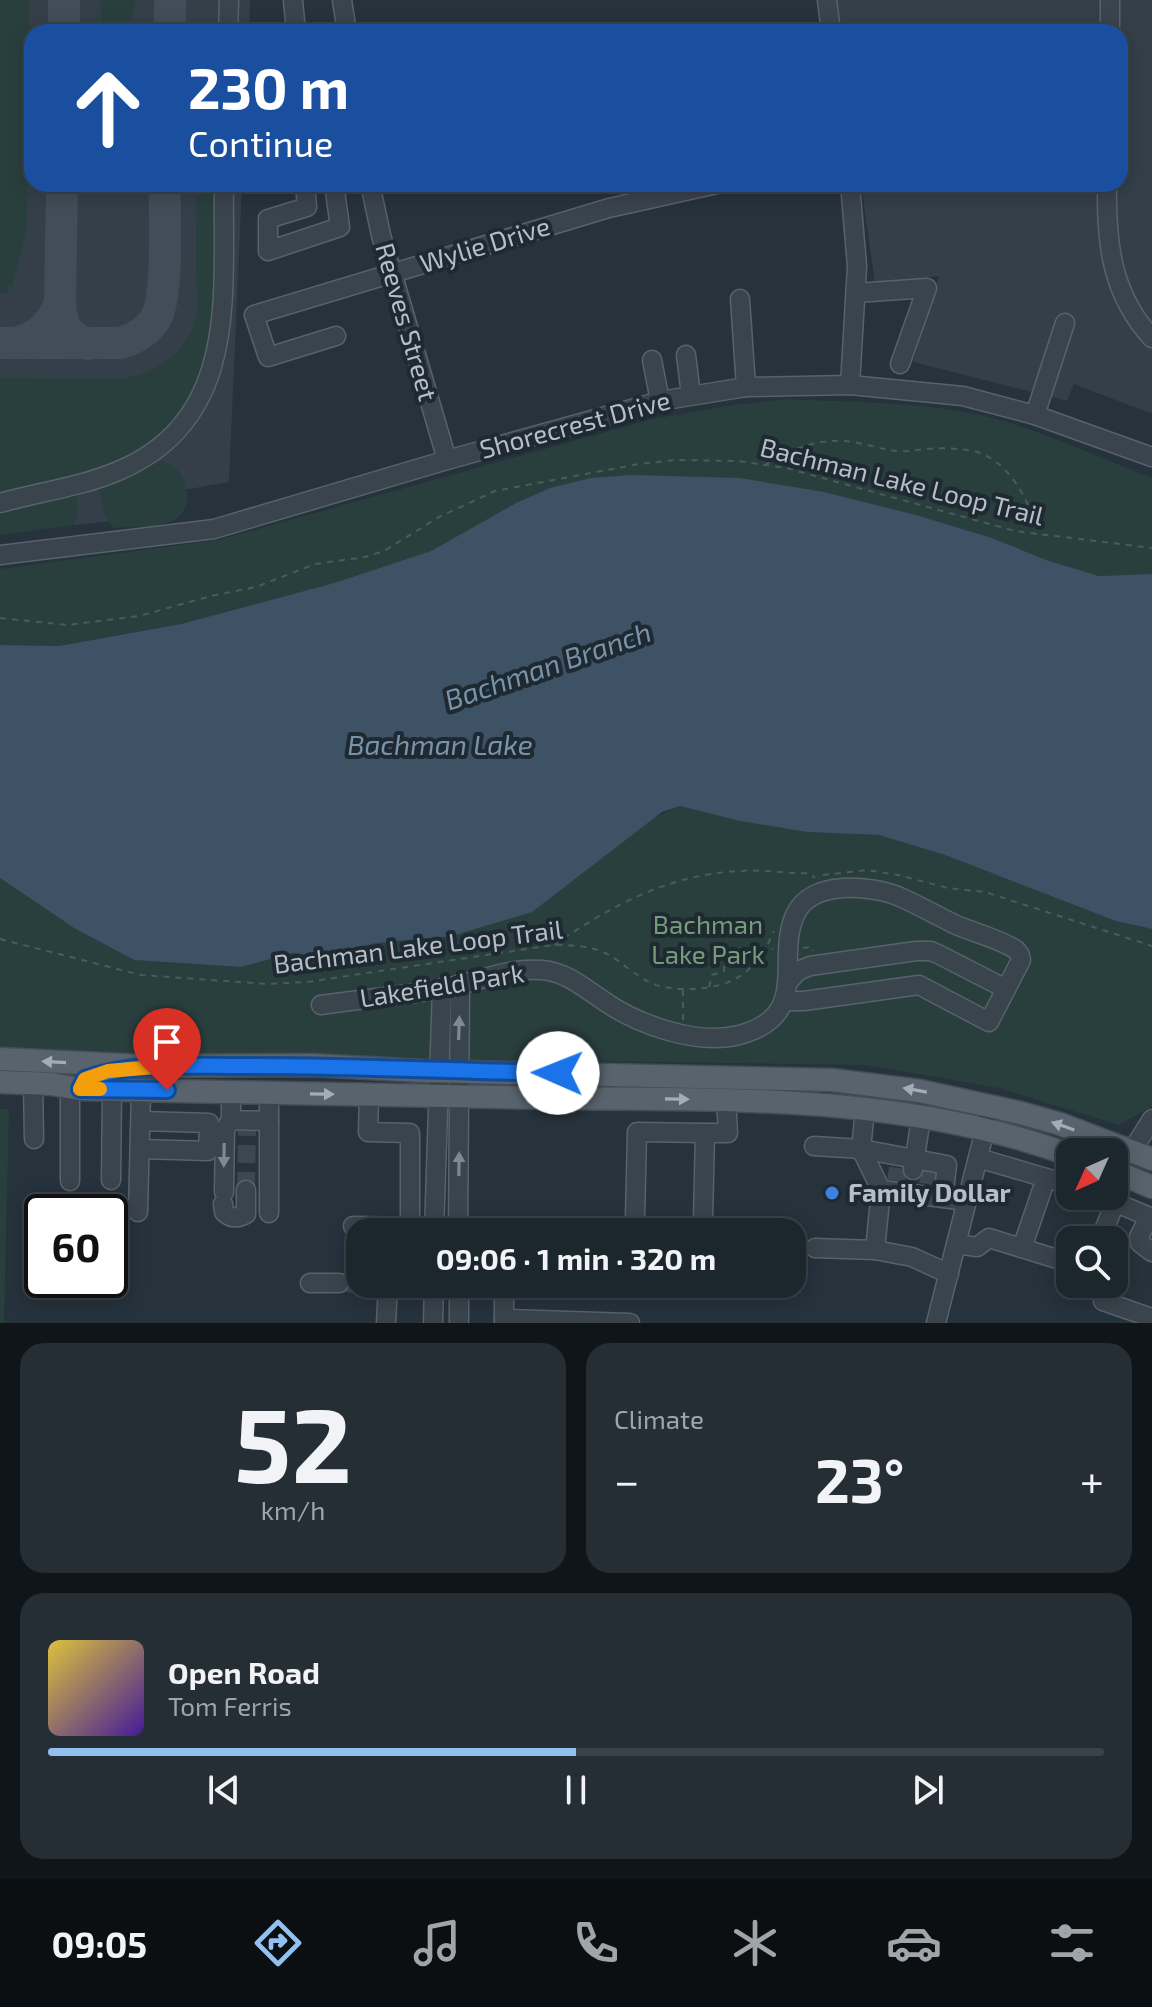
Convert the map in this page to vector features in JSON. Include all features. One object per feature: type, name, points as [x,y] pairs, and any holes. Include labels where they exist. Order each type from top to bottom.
[{"type":"main road","points":[[0,1059],[145,1066],[312,1065],[832,1080],[920,1091],[991,1106],[1060,1124],[1142,1155]]},
{"type":"main road","points":[[231,1092],[236,1084],[257,1077],[299,1076],[312,1065]]},
{"type":"main road","points":[[75,1088],[85,1079],[145,1066]]},
{"type":"main road","points":[[726,1099],[741,1088],[832,1080]]},
{"type":"main road","points":[[0,1082],[141,1090],[794,1101],[921,1118],[985,1130],[1056,1150]]},
{"type":"main road","points":[[1128,1177],[1152,1187]]},
{"type":"street","points":[[228,24],[229,0]]},
{"type":"street","points":[[293,0],[295,24]]},
{"type":"street","points":[[342,0],[346,24]]},
{"type":"street","points":[[827,0],[830,24]]},
{"type":"street","points":[[1110,0],[1110,24]]},
{"type":"street","points":[[0,503],[114,473],[134,464],[169,438],[199,401],[216,358],[221,330],[224,192]]},
{"type":"street","points":[[306,192],[309,237]]},
{"type":"street","points":[[307,207],[268,219],[268,251],[340,227],[335,192]]},
{"type":"street","name":"Reeves Street","points":[[372,192],[392,273],[447,460]]},
{"type":"street","name":"Wylie Drive","points":[[336,336],[268,357],[254,315],[609,208],[681,192]]},
{"type":"street","points":[[850,385],[856,293],[851,192]]},
{"type":"street","points":[[1107,192],[1107,229],[1116,281],[1136,318],[1152,338]]},
{"type":"street","points":[[856,293],[927,288],[900,364]]},
{"type":"street","points":[[740,299],[746,387]]},
{"type":"street","points":[[1035,415],[1065,323]]},
{"type":"street","points":[[686,355],[691,395]]},
{"type":"street","points":[[652,360],[660,401]]},
{"type":"street","name":"Shorecrest Drive","points":[[0,555],[214,529],[660,401],[746,387],[850,385],[963,396],[1035,415],[1152,457]]},
{"type":"street","points":[[840,888],[862,889],[898,896],[973,934],[1013,948],[1021,960],[989,1022],[919,985],[784,1001],[790,949],[790,932],[798,909],[820,893],[840,888]]},
{"type":"street","points":[[788,982],[798,971],[815,965],[931,951],[1006,989]]},
{"type":"street","name":"Lakefield Park","points":[[321,1005],[442,988],[510,972],[544,970],[581,984],[633,1018],[659,1029],[723,1037],[739,1035],[765,1023],[784,1001]]},
{"type":"street","points":[[449,1071],[460,984]]},
{"type":"street","points":[[442,988],[457,1218]]},
{"type":"street","points":[[33,1083],[34,1139]]},
{"type":"street","points":[[70,1181],[75,1088]]},
{"type":"street","points":[[111,1180],[112,1089]]},
{"type":"street","points":[[138,1212],[141,1090]]},
{"type":"street","points":[[231,1092],[242,1124]]},
{"type":"street","points":[[269,1092],[269,1213]]},
{"type":"street","points":[[369,1095],[368,1132],[410,1133],[410,1218]]},
{"type":"street","points":[[434,1218],[437,1150],[449,1096]]},
{"type":"street","points":[[635,1218],[638,1098]]},
{"type":"street","points":[[637,1132],[728,1133],[726,1099]]},
{"type":"street","points":[[936,1323],[991,1106]]},
{"type":"street","points":[[861,1149],[865,1109]]},
{"type":"street","points":[[875,1250],[913,1179],[921,1118]]},
{"type":"street","points":[[1142,1155],[1152,1119]]},
{"type":"street","points":[[140,1149],[208,1151],[209,1123],[141,1121]]},
{"type":"street","points":[[246,1190],[246,1214],[239,1218],[229,1217],[224,1212],[225,1129],[269,1121]]},
{"type":"street","points":[[703,1218],[705,1133]]},
{"type":"street","points":[[814,1146],[861,1149],[913,1179],[967,1201]]},
{"type":"street","points":[[861,1149],[913,1179]]},
{"type":"street","points":[[410,1151],[437,1150]]},
{"type":"street","points":[[978,1158],[1056,1181]]},
{"type":"street","points":[[1022,1248],[1046,1178]]},
{"type":"street","points":[[1128,1208],[1150,1217],[1139,1237],[1140,1243],[1152,1252]]},
{"type":"street","points":[[956,1244],[977,1247],[989,1238],[1056,1259]]},
{"type":"street","points":[[815,1248],[875,1250],[912,1257],[949,1274]]},
{"type":"street","points":[[310,1283],[339,1283]]},
{"type":"street","points":[[386,1323],[387,1298]]},
{"type":"street","points":[[433,1323],[434,1298]]},
{"type":"street","points":[[459,1298],[459,1323]]},
{"type":"street","points":[[504,1298],[504,1321],[630,1323]]},
{"type":"street","points":[[1103,1301],[1152,1318]]},
{"type":"path","points":[[765,465],[796,448],[830,441],[854,442],[903,452],[926,449],[975,451],[991,458],[1020,490],[1031,511],[1036,536]]},
{"type":"path","name":"Bachman Lake Loop Trail","points":[[0,618],[42,624],[91,624],[139,616],[256,587],[315,564],[384,551],[457,507],[495,491],[675,460],[765,465],[816,475],[1036,536],[1152,548]]},
{"type":"path","points":[[553,945],[608,909],[663,884],[719,872],[746,870],[809,873],[815,878]]},
{"type":"path","points":[[807,883],[839,871],[868,870],[898,875],[948,888],[985,892],[1152,946]]},
{"type":"path","name":"Bachman Lake Loop Trail","points":[[0,939],[141,975],[267,984],[307,982],[553,945],[593,948],[615,958],[655,985],[683,989],[723,985],[742,976],[766,949],[774,929]]},
{"type":"path","points":[[709,988],[712,975],[724,971],[724,948],[812,947],[815,965]]},
{"type":"path","points":[[683,989],[683,1034]]},
{"type":"shaded area","points":[[0,0],[250,0],[249,24],[24,24],[24,192],[242,192],[229,482],[167,493],[155,517],[0,535]]},
{"type":"shaded area","points":[[836,0],[1152,0],[1152,414],[1074,384],[1067,401],[913,362],[939,276],[875,284],[862,192],[1128,192],[1128,24],[839,24]]},
{"type":"green space","points":[[0,0],[29,0],[29,24],[24,24],[24,192],[27,192],[27,229],[12,286],[8,286],[7,293],[0,294]]},
{"type":"green space","points":[[99,0],[136,0],[130,24],[103,24]]},
{"type":"green space","points":[[197,192],[218,192],[215,309],[208,349],[196,387],[177,420],[148,448],[107,469],[0,496],[0,378],[120,379],[157,367],[178,351],[192,329],[197,307]]},
{"type":"green space","points":[[788,399],[893,404],[971,413],[1036,432],[1152,478],[1152,574],[1099,576],[1046,560],[992,538],[824,492],[550,488],[516,503],[431,551],[334,583],[181,624],[59,646],[0,645],[0,569],[218,540],[653,419]]},
{"type":"green space","points":[[163,461],[179,472],[187,489],[185,507],[180,515],[159,525],[114,528],[105,516],[98,485],[152,462]]},
{"type":"green space","points":[[76,494],[78,516],[73,525],[0,535],[0,511]]},
{"type":"green space","name":"Bachman Lake Park","points":[[680,806],[740,821],[807,832],[879,835],[945,855],[1116,921],[1152,929],[1152,1106],[1119,1125],[999,1088],[866,1065],[58,1054],[0,1049],[0,878],[74,928],[134,960],[241,967],[293,953],[316,956],[377,943]]},
{"type":"green space","points":[[0,1109],[9,1109],[4,1323],[0,1323]]},
{"type":"water","name":"Bachman Lake","points":[[632,475],[740,478],[824,492],[992,538],[1046,560],[1099,576],[1152,574],[1152,929],[1116,921],[945,855],[879,835],[807,832],[740,821],[680,806],[662,812],[532,912],[452,936],[377,943],[316,956],[293,953],[241,967],[134,960],[74,928],[0,878],[0,645],[59,646],[181,624],[334,583],[431,551],[516,503],[550,488],[591,478]]},
{"type":"taxiway","points":[[64,0],[64,24]]},
{"type":"taxiway","points":[[170,0],[170,24]]},
{"type":"taxiway","points":[[60,302],[62,192]]},
{"type":"taxiway","points":[[0,343],[120,343],[136,337],[149,327],[156,318],[163,291],[165,192]]},
{"type":"taxiway","points":[[15,343],[44,328],[60,302],[66,328],[74,337],[88,344]]},
{"type":"tunnel","points":[[246,1190],[247,1130]]},
{"type":"tunnel","points":[[896,1181],[898,1168]]},
{"type":"tunnel","points":[[928,1184],[930,1171]]},
{"type":"tunnel","points":[[339,1283],[346,1283]]},
{"type":"slow traffic","points":[[100,1089],[80,1089],[85,1079],[108,1071],[167,1066]]},
{"type":"place","name":"Family Dollar","points":[[832,1193]]},
{"type":"route","points":[[167,1090],[80,1089],[85,1079],[108,1071],[145,1066],[312,1065],[558,1073]]},
{"type":"water label","name":"Bachman Branch","points":[[548,666]]}]
